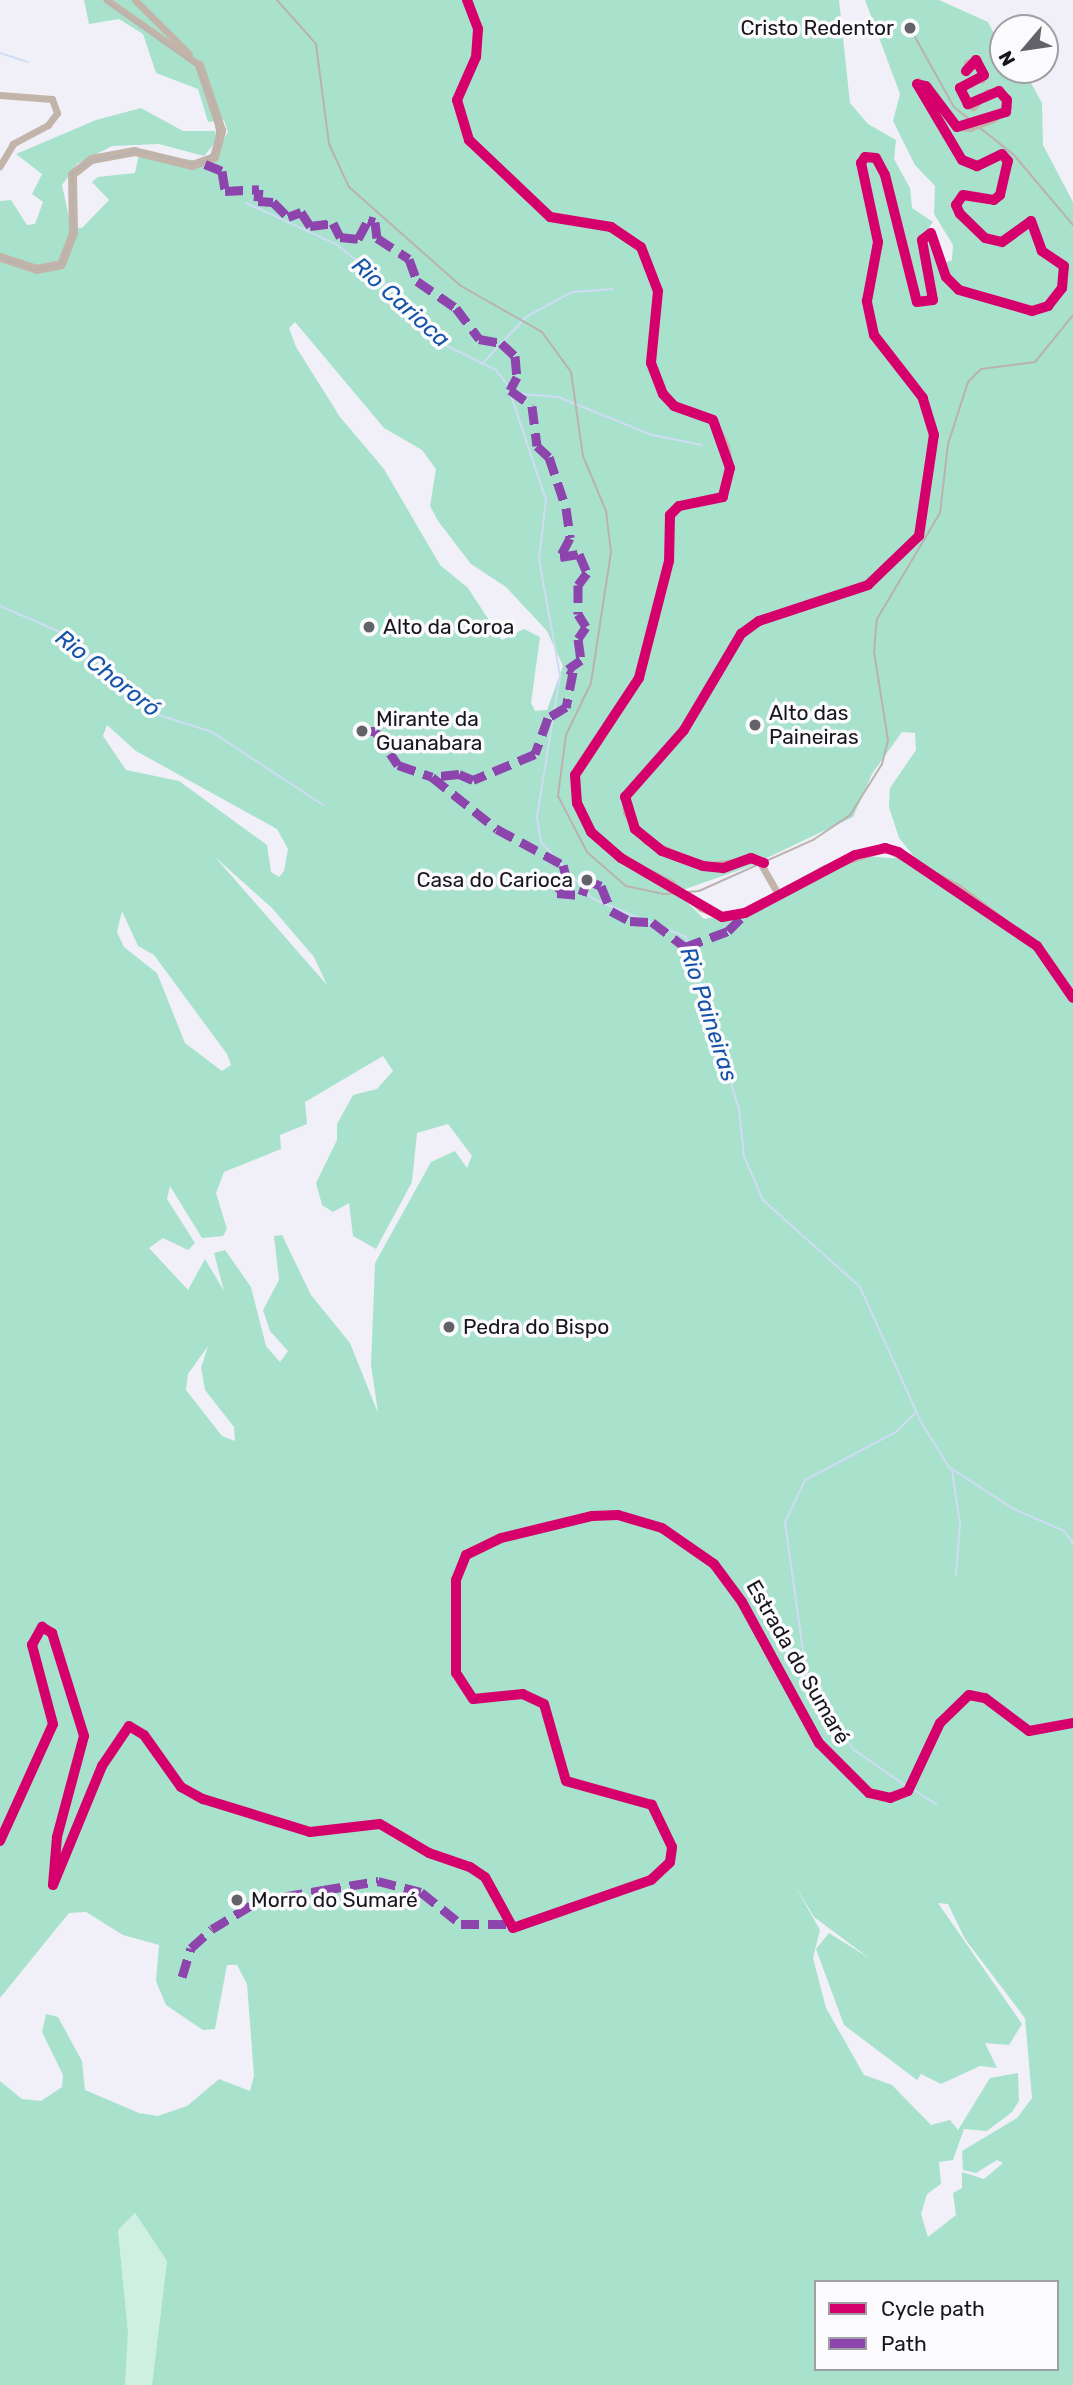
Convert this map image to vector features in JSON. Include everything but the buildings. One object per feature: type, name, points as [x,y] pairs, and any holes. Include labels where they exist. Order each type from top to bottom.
[{"type":"street","points":[[107,0],[199,65]]},
{"type":"street","points":[[0,257],[36,269],[61,264],[73,232],[72,174],[91,159],[134,151],[192,166],[214,158],[220,130],[199,65],[135,0]]},
{"type":"street","points":[[467,0],[478,29],[476,57],[457,100],[469,139],[550,217],[611,227],[641,247],[658,291],[651,363],[663,394],[674,405],[713,420],[726,446],[730,468],[723,497],[679,506],[670,514],[669,561],[639,678],[575,775],[577,803],[591,832],[621,858],[671,883],[701,908],[726,917],[855,855],[885,848],[898,852],[1037,946],[1073,998]]},
{"type":"street","points":[[966,71],[967,63],[978,60],[982,80]]},
{"type":"street","points":[[778,894],[758,859],[703,866],[646,841],[626,812],[625,797],[684,730],[741,634],[759,621],[868,585],[919,536],[934,435],[923,398],[874,335],[867,301],[878,242],[861,163],[865,157],[876,158],[885,175],[917,302],[933,300],[922,240],[930,233],[946,277],[959,290],[1032,311],[1048,306],[1062,288],[1063,266],[1042,251],[1031,221],[1002,242],[985,238],[960,214],[956,205],[963,195],[994,200],[1000,195],[1008,160],[1002,154],[977,166],[962,160],[918,81],[957,127],[970,128],[993,119],[1008,108],[1002,93],[988,92],[973,107],[960,88]]},
{"type":"street","points":[[0,95],[52,99],[57,113],[48,125],[13,144],[0,166]]},
{"type":"street","name":"Estrada do Sumaré","points":[[0,1841],[52,1724],[32,1645],[42,1627],[52,1633],[84,1736],[57,1837],[53,1885],[102,1766],[129,1726],[144,1735],[181,1787],[203,1799],[310,1832],[380,1824],[429,1853],[470,1867],[485,1877],[513,1928],[651,1880],[670,1862],[672,1847],[652,1805],[628,1793],[578,1789],[559,1770],[544,1704],[523,1694],[473,1699],[456,1673],[456,1580],[466,1555],[501,1538],[592,1516],[618,1515],[662,1528],[713,1564],[742,1602],[819,1743],[869,1793],[890,1798],[908,1791],[940,1723],[969,1695],[985,1698],[1029,1731],[1073,1723]]},
{"type":"green space","points":[[84,0],[839,0],[850,103],[868,124],[896,140],[894,159],[910,188],[912,208],[933,222],[919,241],[930,236],[942,264],[952,260],[953,245],[934,214],[935,186],[915,165],[893,121],[900,94],[865,0],[939,0],[988,22],[989,84],[1032,84],[1042,103],[1043,145],[1073,202],[1073,2385],[152,2385],[167,2261],[135,2213],[118,2230],[128,2332],[125,2385],[0,2385],[0,2081],[22,2099],[41,2101],[62,2087],[63,2075],[42,2032],[46,2014],[58,2017],[82,2061],[85,2090],[139,2113],[158,2116],[187,2106],[219,2079],[250,2091],[254,2076],[247,1984],[237,1965],[227,1965],[215,2029],[203,2030],[166,2005],[156,1981],[159,1945],[123,1935],[86,1912],[69,1913],[0,1998],[0,201],[11,200],[27,225],[35,224],[43,202],[32,194],[42,174],[16,154],[96,120],[141,108],[183,131],[215,131],[217,140],[204,156],[159,144],[112,146],[77,164],[62,185],[71,227],[82,228],[109,200],[92,182],[98,177],[135,173],[139,154],[210,162],[228,132],[224,120],[208,122],[198,89],[156,73],[143,34],[119,19],[89,24]],"holes":[[[295,322],[384,428],[422,450],[436,469],[430,506],[438,521],[471,564],[506,587],[547,631],[563,666],[547,710],[535,711],[531,703],[540,637],[524,629],[502,640],[468,588],[440,565],[384,469],[340,417],[296,347],[289,328]],[[107,725],[136,751],[277,829],[288,849],[284,871],[279,877],[271,872],[267,845],[179,781],[126,770],[103,736]],[[902,732],[915,733],[916,750],[890,788],[889,807],[899,838],[917,860],[853,855],[736,913],[704,919],[677,892],[748,867],[853,817],[872,774]],[[215,857],[272,908],[314,957],[327,985]],[[122,911],[138,946],[154,955],[227,1054],[231,1065],[222,1071],[185,1043],[157,973],[124,947],[117,932]],[[383,1056],[393,1071],[377,1089],[353,1095],[337,1124],[337,1140],[316,1183],[322,1205],[333,1212],[349,1203],[353,1236],[376,1249],[412,1182],[417,1133],[448,1124],[472,1156],[467,1168],[455,1151],[431,1162],[375,1263],[371,1365],[378,1413],[350,1343],[311,1295],[282,1235],[274,1236],[279,1280],[263,1310],[270,1331],[288,1351],[280,1362],[266,1346],[251,1287],[225,1250],[214,1253],[224,1291],[205,1259],[188,1290],[149,1248],[163,1238],[188,1250],[195,1243],[167,1199],[170,1186],[202,1238],[223,1236],[227,1229],[216,1193],[224,1172],[281,1149],[280,1135],[307,1124],[305,1102]],[[208,1346],[201,1368],[205,1390],[234,1427],[235,1441],[222,1436],[186,1390],[188,1374]],[[794,1884],[814,1917],[869,1958],[829,1933],[816,1949],[844,2025],[917,2080],[921,2074],[941,2084],[980,2066],[997,2068],[985,2043],[1009,2045],[1022,2024],[938,1903],[948,1904],[965,1939],[1025,2018],[1032,2098],[1017,2118],[962,2151],[963,2170],[976,2173],[997,2160],[1003,2163],[984,2179],[962,2172],[962,2188],[953,2193],[956,2215],[928,2237],[921,2214],[927,2194],[941,2184],[939,2162],[953,2160],[964,2129],[987,2131],[1012,2112],[1019,2101],[1018,2073],[990,2078],[958,2130],[950,2120],[931,2125],[892,2085],[864,2075],[826,2008],[813,1958],[820,1930]]]},
{"type":"green space","points":[[135,2213],[167,2261],[152,2385],[125,2385],[128,2332],[118,2230]]},
{"type":"waterway","name":"Rio Carioca","points":[[0,53],[28,62]]},
{"type":"waterway","name":"Rio Paineiras","points":[[246,203],[336,244],[388,286],[441,343],[496,370],[507,384],[546,500],[539,559],[560,676],[537,817],[541,842],[593,899],[686,937],[739,1109],[744,1156],[763,1200],[860,1287],[921,1422],[949,1467],[1012,1508],[1064,1531],[1073,1544]]},
{"type":"waterway","points":[[482,364],[526,317],[572,292],[613,289]]},
{"type":"waterway","points":[[512,393],[558,397],[652,435],[702,445]]},
{"type":"waterway","name":"Rio Chororó","points":[[0,606],[67,635],[159,715],[212,732],[323,805]]},
{"type":"waterway","points":[[906,1786],[853,1749],[808,1686],[785,1522],[805,1480],[896,1432],[916,1413]]},
{"type":"waterway","points":[[952,1470],[960,1524],[956,1575]]},
{"type":"waterway","points":[[911,1788],[936,1804]]},
{"type":"tunnel","points":[[960,88],[982,80]]},
{"type":"tram line","points":[[0,258],[35,270],[61,264],[74,232],[72,174],[88,162],[139,151],[191,164],[204,162],[219,147],[213,101],[197,66],[104,0]]},
{"type":"tram line","points":[[277,0],[316,44],[329,144],[349,187],[461,286],[542,332],[571,372],[583,456],[606,511],[611,552],[591,683],[566,735],[558,796],[587,852],[626,886],[664,894],[699,891],[813,840],[850,815],[882,764],[888,740],[874,652],[877,619],[940,513],[948,444],[968,382],[981,369],[1035,362],[1073,315]]},
{"type":"tram line","points":[[910,28],[954,107],[1014,155],[1073,225]]},
{"type":"marked path","points":[[205,164],[222,171],[225,191],[259,189],[258,201],[273,202],[288,217],[301,212],[310,226],[333,223],[340,237],[358,239],[368,220],[375,222],[377,238],[409,259],[417,281],[456,308],[479,339],[501,343],[515,356],[517,377],[510,390],[532,406],[537,446],[549,457],[566,508],[570,538],[560,557],[579,554],[587,573],[578,585],[578,614],[586,627],[578,639],[581,660],[568,669],[573,672],[566,707],[548,718],[535,754],[473,780],[459,774],[432,777]]},
{"type":"marked path","points":[[362,731],[375,731],[398,765],[432,777],[497,829],[563,865],[567,880],[557,893],[582,895],[587,880],[601,886],[611,911],[630,921],[652,922],[685,947],[728,931],[743,916]]},
{"type":"marked path","points":[[182,1977],[191,1948],[212,1929],[258,1901],[378,1881],[421,1892],[461,1924],[506,1924]]},
{"type":"cycle path","points":[[467,0],[478,29],[476,57],[457,100],[469,140],[550,217],[611,227],[641,247],[658,291],[651,363],[663,394],[674,406],[713,420],[730,468],[723,497],[679,506],[670,515],[669,561],[639,678],[575,775],[577,803],[591,832],[621,858],[722,917],[745,913],[855,855],[885,848],[898,852],[1037,946],[1073,998]]},
{"type":"cycle path","points":[[764,863],[751,858],[723,868],[703,866],[662,851],[635,829],[625,797],[684,730],[741,634],[759,621],[868,585],[919,536],[934,435],[923,398],[874,335],[867,301],[878,242],[861,163],[865,157],[876,158],[885,175],[917,302],[933,300],[922,240],[931,233],[946,277],[959,290],[1032,311],[1048,306],[1062,288],[1064,266],[1042,251],[1031,221],[1002,242],[985,238],[960,214],[956,205],[963,195],[994,200],[1000,195],[1008,161],[1002,154],[977,166],[962,160],[917,84],[926,86],[957,127],[1006,112],[1007,100],[999,91],[968,104],[960,88],[984,75],[976,60],[966,71]]},
{"type":"cycle path","points":[[0,1841],[53,1724],[32,1645],[42,1627],[52,1633],[84,1736],[57,1837],[53,1885],[102,1766],[129,1726],[144,1735],[181,1787],[203,1799],[310,1832],[380,1824],[429,1853],[470,1867],[485,1877],[513,1928],[651,1880],[670,1862],[672,1847],[652,1805],[566,1781],[544,1704],[523,1694],[473,1699],[456,1673],[456,1580],[466,1555],[501,1538],[592,1516],[618,1515],[662,1528],[714,1564],[742,1602],[819,1743],[869,1793],[890,1798],[908,1791],[940,1723],[969,1695],[985,1698],[1029,1731],[1073,1723]]},
{"type":"place","name":"Cristo Redentor","points":[[910,28]]},
{"type":"place","name":"Alto da Coroa","points":[[369,627]]},
{"type":"place","name":"Alto das Paineiras","points":[[755,725]]},
{"type":"place","name":"Mirante da Guanabara","points":[[362,731]]},
{"type":"place","name":"Casa do Carioca","points":[[587,880]]},
{"type":"place","name":"Pedra do Bispo","points":[[449,1327]]},
{"type":"place","name":"Morro do Sumaré","points":[[237,1900]]}]
